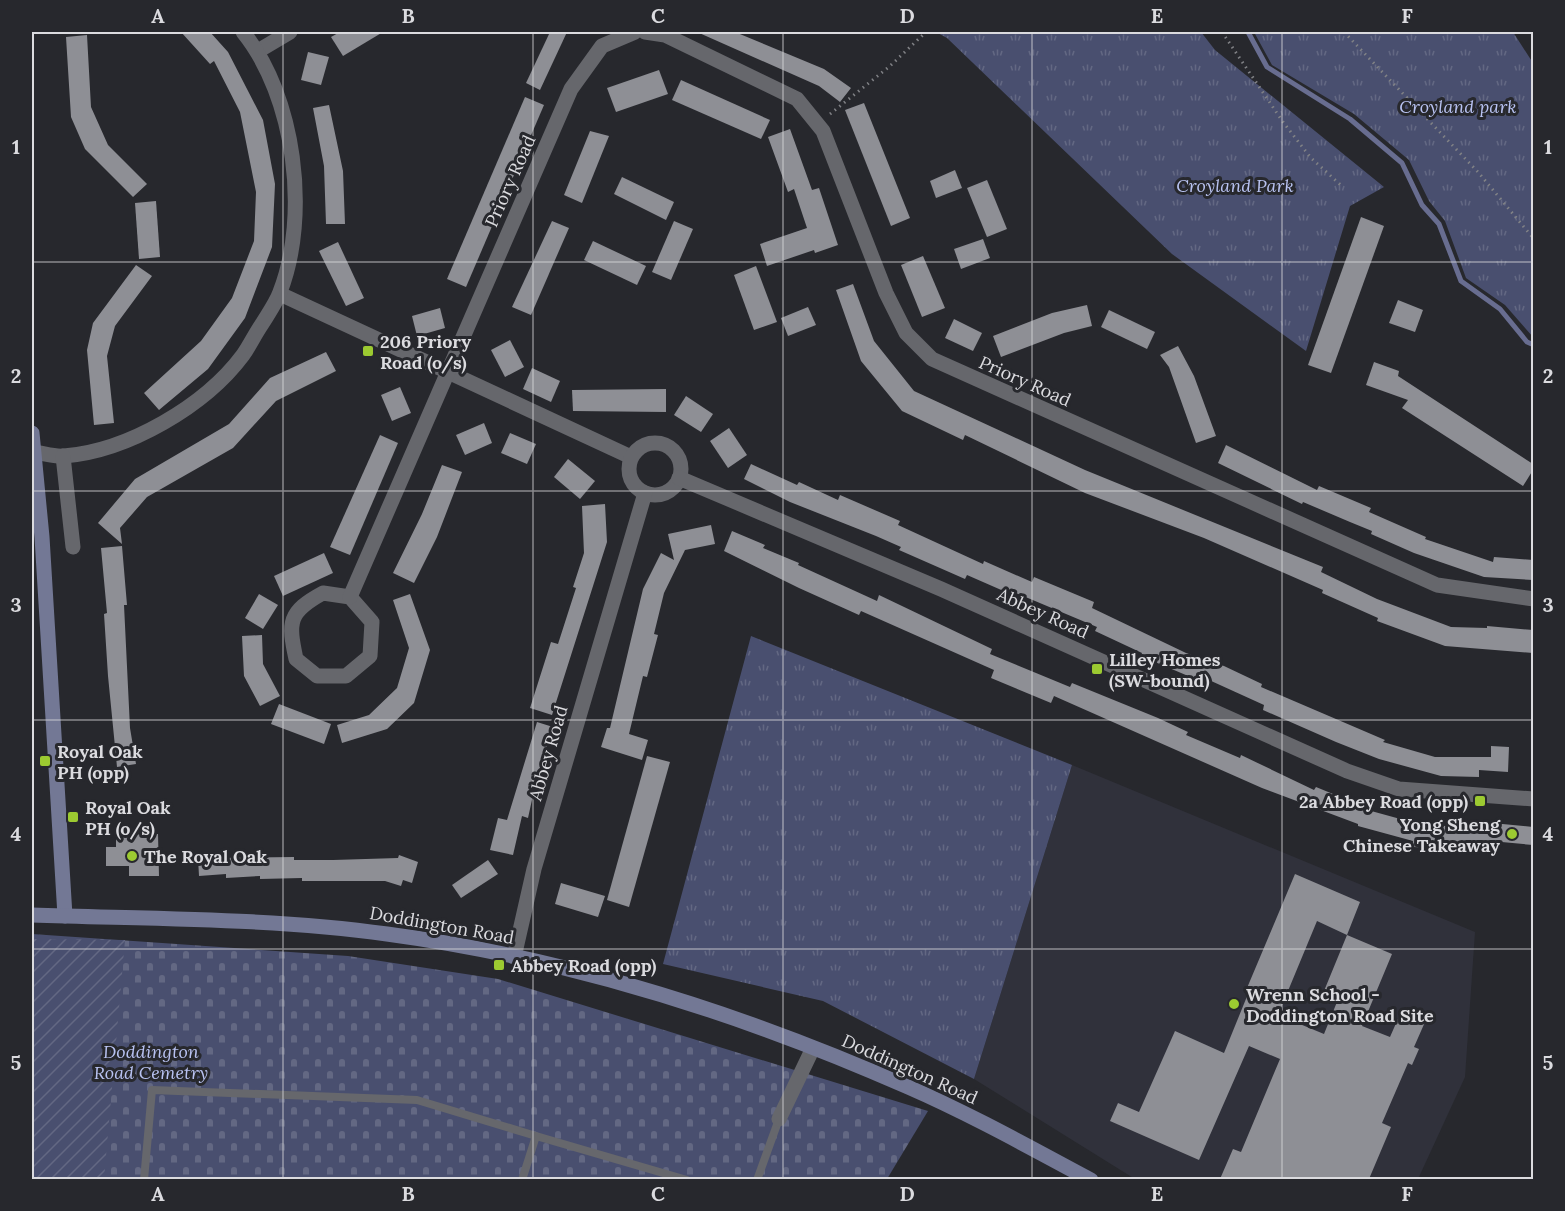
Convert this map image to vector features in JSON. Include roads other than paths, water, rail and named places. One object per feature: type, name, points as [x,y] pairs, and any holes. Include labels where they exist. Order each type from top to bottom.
[{"type":"street","points":[[33,452],[63,456],[106,447],[156,428],[203,395],[242,356],[280,294],[290,254],[294,214],[292,154],[281,103],[258,51],[243,32]]},
{"type":"street","points":[[258,51],[290,32]]},
{"type":"street","name":"Priory Road","points":[[350,597],[571,89],[602,46],[635,32]]},
{"type":"street","name":"Priory Road","points":[[645,32],[665,35],[796,99],[823,131],[886,293],[906,333],[932,359],[1437,585],[1533,599]]},
{"type":"street","points":[[280,294],[448,370],[631,457]]},
{"type":"street","points":[[32,433],[37,537],[65,916]]},
{"type":"street","points":[[648,443],[665,445],[674,451],[680,461],[679,478],[665,492],[645,493],[635,486],[629,476],[631,457],[638,448],[648,443]]},
{"type":"street","points":[[63,456],[73,547]]},
{"type":"street","name":"Abbey Road","points":[[679,478],[940,589],[1347,771],[1399,789],[1533,799]]},
{"type":"street","name":"Abbey Road","points":[[514,957],[534,869],[645,493]]},
{"type":"street","points":[[323,593],[350,597],[372,622],[370,656],[346,676],[317,676],[296,659],[290,628],[302,605],[323,593]]},
{"type":"street","name":"Doddington Road","points":[[32,915],[275,925],[366,932],[514,957],[559,967],[687,1003],[813,1048],[909,1087],[1091,1179]]},
{"type":"street","points":[[779,1119],[813,1048]]},
{"type":"lane","points":[[144,1179],[152,1090],[417,1100],[687,1179]]},
{"type":"lane","points":[[757,1179],[779,1119]]},
{"type":"lane","points":[[522,1179],[536,1136]]},
{"type":"waterway","points":[[1248,32],[1267,67],[1350,119],[1402,163],[1422,205],[1439,224],[1461,281],[1500,309],[1527,342],[1534,345]]},
{"type":"place","name":"206 Priory Road (o/s)","points":[[368,351]]},
{"type":"place","name":"Lilley Homes (SW-bound)","points":[[1097,669]]},
{"type":"place","name":"Royal Oak PH (opp)","points":[[45,761]]},
{"type":"place","name":"2a Abbey Road (opp)","points":[[1480,801]]},
{"type":"place","name":"Royal Oak PH (o/s)","points":[[73,817]]},
{"type":"place","name":"Yong Sheng Chinese Takeaway","points":[[1512,834]]},
{"type":"place","name":"The Royal Oak","points":[[132,856]]},
{"type":"place","name":"Abbey Road (opp)","points":[[499,965]]},
{"type":"place","name":"Wrenn School - Doddington Road Site","points":[[1234,1004]]},
{"type":"park label","name":"Croyland park","points":[[1458,106]]},
{"type":"park label","name":"Croyland Park","points":[[1235,185]]},
{"type":"park label","name":"Doddington Road Cemetry","points":[[151,1061]]}]
